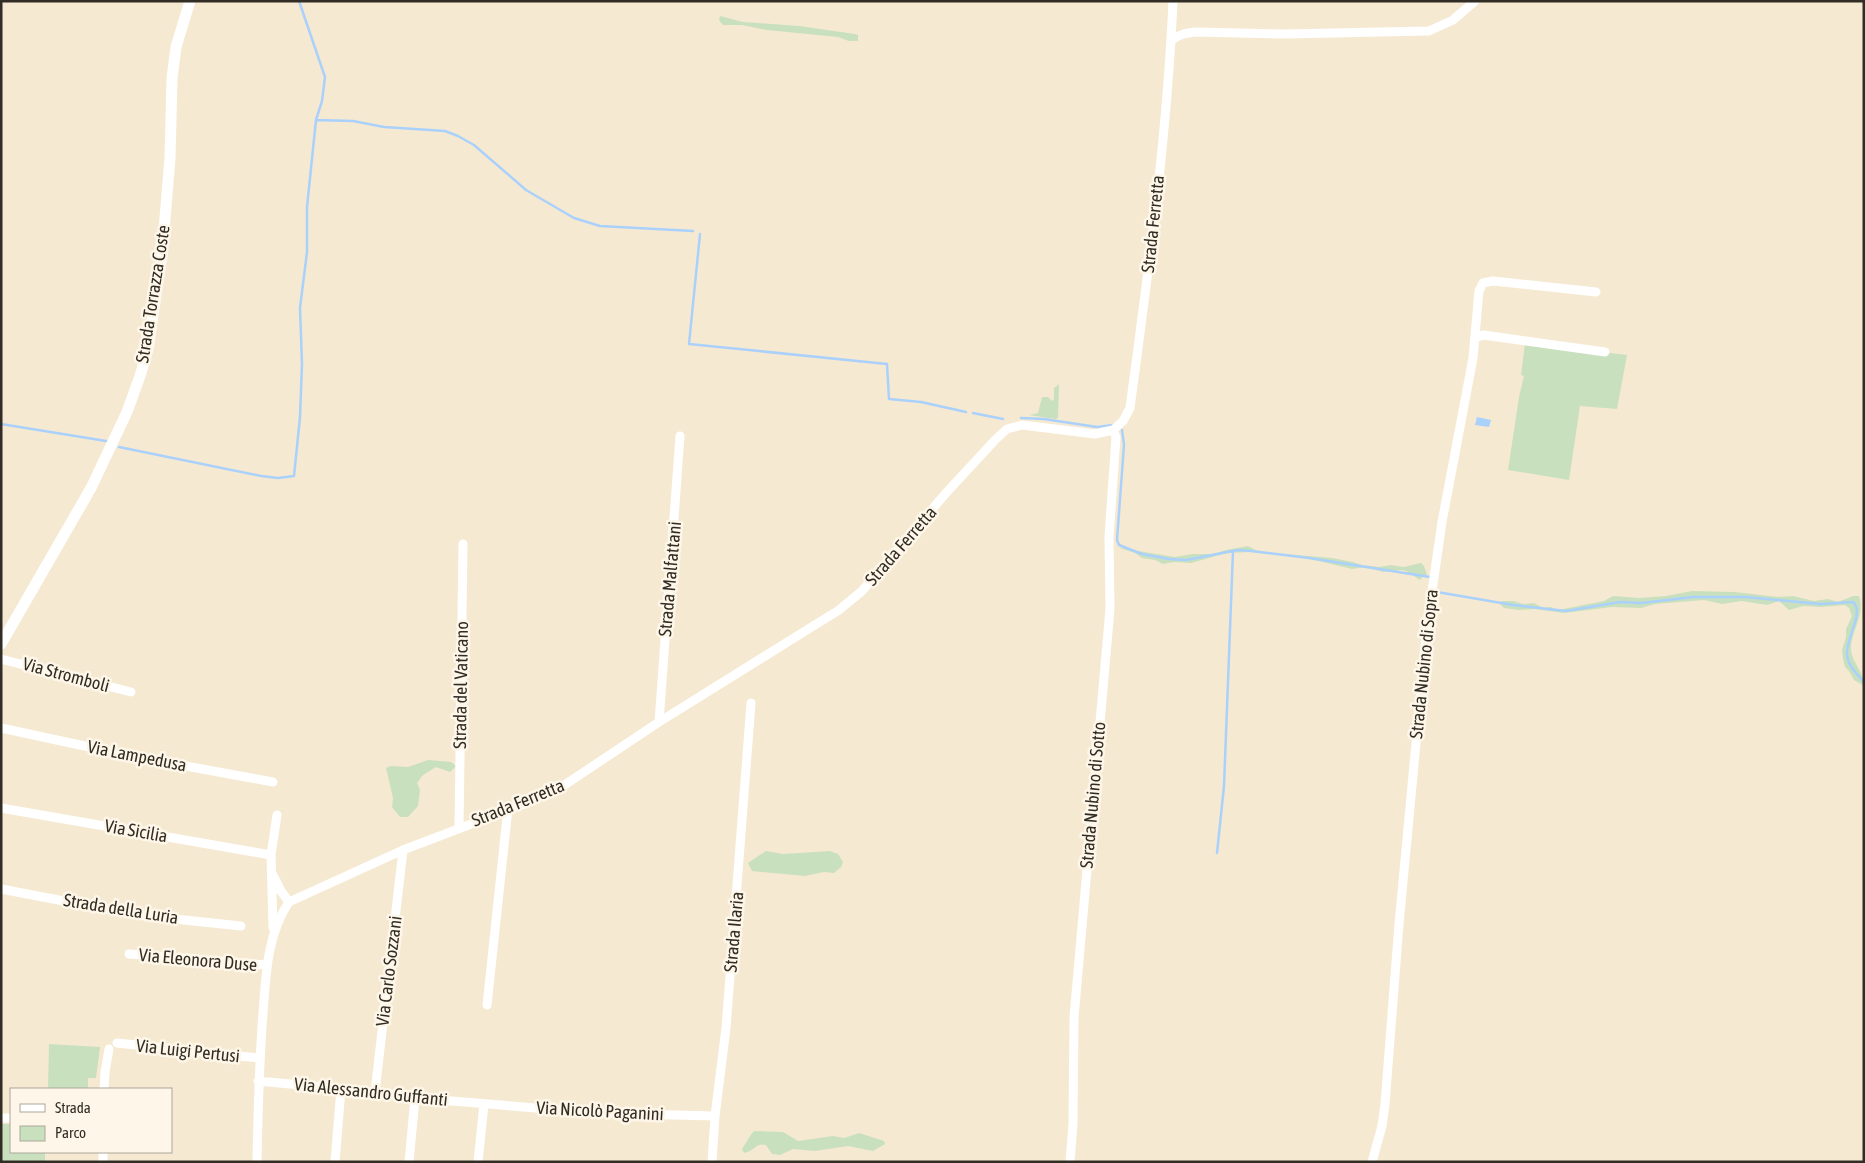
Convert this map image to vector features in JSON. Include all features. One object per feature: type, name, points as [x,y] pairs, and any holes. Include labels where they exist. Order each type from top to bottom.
[{"type":"street","name":"Strada Torrazza Coste","points":[[1,644],[91,488],[127,412],[148,349],[162,254],[170,158],[172,78],[176,47],[190,1]]},
{"type":"street","name":"Strada Ferretta","points":[[289,902],[403,850],[508,808],[529,802],[563,786],[659,722],[839,610],[862,591],[946,493],[1007,429],[1022,425],[1095,434],[1113,430],[1123,421],[1130,408],[1162,152],[1173,1]]},
{"type":"street","points":[[1171,41],[1184,34],[1429,32],[1453,20],[1475,1]]},
{"type":"street","points":[[1172,21],[1177,30],[1184,34]]},
{"type":"street","name":"Strada Nubino di Sopra","points":[[1372,1162],[1382,1126],[1385,1104],[1399,924],[1432,586],[1475,338],[1479,290],[1483,283],[1493,281],[1596,292]]},
{"type":"street","points":[[1475,338],[1483,335],[1605,352]]},
{"type":"street","name":"Strada Nubino di Sotto","points":[[1070,1162],[1073,1124],[1074,1017],[1110,609],[1109,537],[1116,437],[1113,430]]},
{"type":"street","name":"Strada Malfattani","points":[[659,722],[680,436]]},
{"type":"street","name":"Strada del Vaticano","points":[[459,827],[463,544]]},
{"type":"street","name":"Via Stromboli","points":[[1,658],[131,692]]},
{"type":"street","name":"Strada Ilaria","points":[[712,1162],[715,1116],[726,1028],[751,703]]},
{"type":"street","name":"Via Lampedusa","points":[[1,728],[131,756],[273,782]]},
{"type":"street","name":"Via Sicilia","points":[[1,808],[272,855]]},
{"type":"street","points":[[487,1005],[508,808]]},
{"type":"street","points":[[274,936],[272,855],[277,816]]},
{"type":"street","name":"Via Carlo Sozzani","points":[[375,1092],[403,850]]},
{"type":"street","points":[[257,1162],[259,1058],[267,965],[279,916],[289,902],[280,891],[272,872]]},
{"type":"street","name":"Strada della Luria","points":[[1,889],[138,915],[240,926]]},
{"type":"street","name":"Via Eleonora Duse","points":[[129,954],[267,965]]},
{"type":"street","name":"Via Luigi Pertusi","points":[[118,1043],[259,1058]]},
{"type":"street","points":[[104,1088],[108,1049]]},
{"type":"street","name":"Via Alessandro Guffanti","points":[[258,1081],[484,1104]]},
{"type":"street","points":[[335,1162],[341,1089]]},
{"type":"street","points":[[409,1162],[415,1098]]},
{"type":"street","points":[[478,1162],[484,1104]]},
{"type":"street","name":"Via Nicolò Paganini","points":[[484,1104],[597,1113],[715,1116]]},
{"type":"green space","points":[[720,16],[743,22],[799,26],[855,34],[858,35],[858,41],[849,41],[838,37],[767,30],[742,25],[723,25],[719,20]]},
{"type":"green space","points":[[1525,343],[1627,355],[1617,409],[1580,406],[1569,480],[1508,470],[1524,376],[1521,375]]},
{"type":"green space","points":[[1059,384],[1058,418],[1029,415],[1038,413],[1042,397],[1048,397],[1052,401],[1054,399],[1054,388]]},
{"type":"green space","points":[[1248,546],[1260,552],[1332,558],[1379,567],[1391,565],[1404,567],[1421,563],[1427,575],[1423,576],[1420,580],[1401,570],[1383,572],[1366,567],[1352,569],[1306,558],[1251,552],[1227,553],[1191,563],[1174,562],[1163,564],[1155,560],[1142,558],[1135,553],[1120,548],[1124,547],[1175,557],[1192,554],[1213,554]]},
{"type":"green space","points":[[1692,591],[1735,592],[1778,597],[1793,596],[1814,601],[1828,599],[1838,602],[1853,596],[1859,596],[1861,609],[1852,639],[1851,651],[1862,675],[1864,686],[1854,680],[1845,667],[1843,659],[1842,650],[1846,629],[1852,616],[1849,608],[1845,605],[1803,606],[1789,610],[1779,601],[1767,605],[1742,601],[1722,604],[1704,600],[1655,604],[1641,608],[1612,607],[1564,613],[1504,608],[1499,603],[1514,601],[1523,604],[1534,603],[1543,608],[1551,607],[1558,610],[1604,601],[1613,596],[1639,598],[1666,596]]},
{"type":"green space","points":[[428,760],[451,762],[456,766],[450,772],[436,767],[423,775],[417,783],[420,790],[418,806],[408,817],[400,817],[392,807],[393,798],[386,768],[391,766],[408,767]]},
{"type":"green space","points":[[766,851],[783,854],[830,851],[838,854],[843,862],[841,867],[834,873],[824,872],[805,876],[752,871],[748,863]]},
{"type":"green space","points":[[49,1044],[100,1047],[96,1078],[88,1078],[88,1088],[48,1088]]},
{"type":"green space","points":[[1,1124],[10,1124],[10,1153],[45,1153],[45,1162],[1,1162]]},
{"type":"green space","points":[[755,1131],[783,1132],[798,1141],[833,1136],[844,1138],[859,1133],[884,1141],[885,1144],[873,1151],[848,1146],[815,1151],[793,1149],[780,1155],[772,1154],[766,1145],[763,1144],[744,1153],[742,1149]]},
{"type":"water","points":[[1477,417],[1491,420],[1489,427],[1475,425]]},
{"type":"waterway","points":[[119,447],[261,476],[278,478],[294,476],[300,417],[302,364],[300,308],[307,252],[307,207],[316,120],[322,101],[325,77],[299,1]]},
{"type":"waterway","points":[[316,120],[353,121],[384,127],[445,131],[474,145],[526,190],[574,218],[600,226],[693,231]]},
{"type":"waterway","points":[[700,234],[689,344],[887,364],[889,399],[921,402],[966,412]]},
{"type":"waterway","points":[[973,413],[1003,419]]},
{"type":"waterway","points":[[1021,418],[1044,419],[1097,427],[1113,425]]},
{"type":"waterway","points":[[1,424],[106,441]]},
{"type":"waterway","points":[[1122,430],[1124,445],[1117,540],[1119,545],[1142,554],[1169,559],[1186,560],[1238,550],[1309,558],[1430,577]]},
{"type":"waterway","points":[[1217,853],[1224,786],[1233,551]]},
{"type":"waterway","points":[[1437,592],[1513,605],[1566,611],[1620,602],[1641,603],[1693,597],[1746,597],[1820,604],[1853,602],[1857,612],[1847,655],[1851,666],[1864,682]]}]
